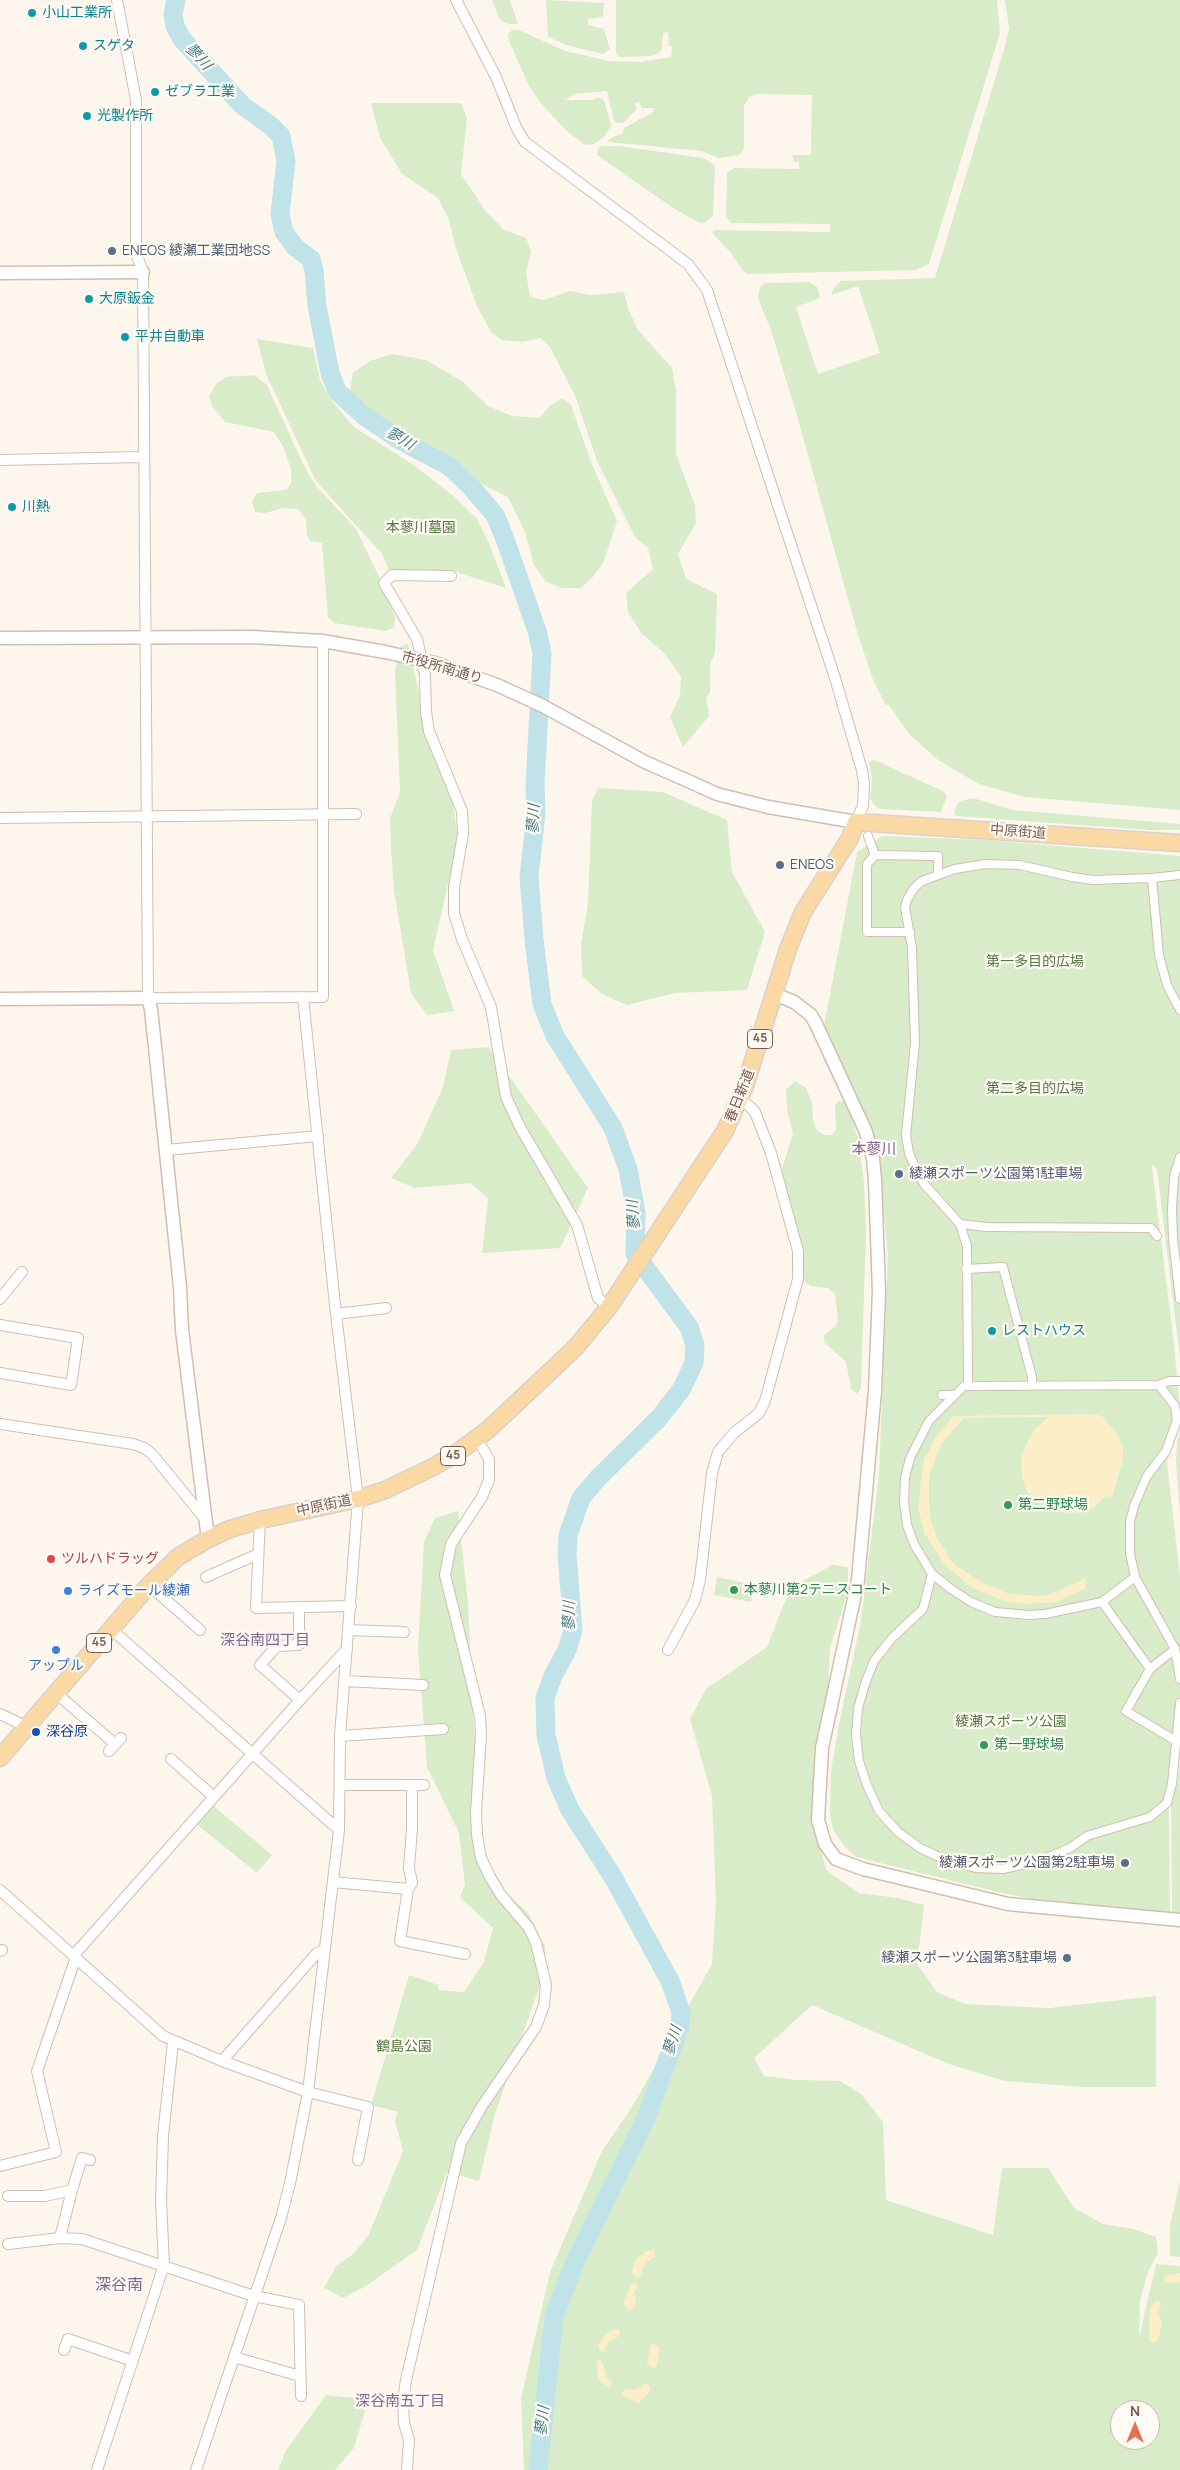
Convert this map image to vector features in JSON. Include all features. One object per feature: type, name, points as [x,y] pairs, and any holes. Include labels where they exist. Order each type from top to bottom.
[{"type":"main road","name":"中原街道","points":[[856,822],[1180,843]]},
{"type":"main road","name":"春日新道","points":[[648,1249],[726,1131],[741,1098],[788,950],[803,912],[850,838],[856,822]]},
{"type":"main road","name":"中原街道","points":[[0,1758],[149,1585],[178,1557],[208,1538],[260,1520],[358,1499],[416,1476],[454,1455],[477,1439],[576,1347],[609,1307],[648,1249]]},
{"type":"street","points":[[117,0],[136,100],[136,253],[143,272],[142,457],[148,998],[151,1009],[166,1150],[180,1287],[182,1330],[196,1427],[208,1538]]},
{"type":"street","points":[[456,0],[496,77],[517,129],[525,142],[688,264],[707,290],[835,678],[862,770],[864,782],[862,805],[856,822]]},
{"type":"street","points":[[0,273],[143,272]]},
{"type":"street","points":[[0,460],[142,457]]},
{"type":"street","points":[[451,576],[392,575],[384,583],[417,639],[425,675],[426,712],[429,731],[462,811],[463,834],[454,887],[454,913],[462,939],[490,1007],[506,1097],[520,1126],[577,1225],[598,1298],[609,1307]]},
{"type":"street","name":"市役所南通り","points":[[0,638],[251,637],[323,641],[385,652],[435,663],[505,688],[543,706],[654,766],[717,794],[768,806],[856,822]]},
{"type":"street","points":[[0,1000],[323,997],[323,641]]},
{"type":"street","points":[[0,818],[356,814]]},
{"type":"street","points":[[868,836],[875,856]]},
{"type":"street","points":[[910,932],[867,932],[867,864],[875,856],[938,856],[938,874]]},
{"type":"street","points":[[968,1386],[967,1246],[960,1224],[925,1185],[909,1153],[906,1119],[914,1071],[915,1043],[910,932],[906,907],[910,893],[922,881],[938,874],[1002,862],[1036,867],[1079,878],[1108,880],[1152,878],[1179,874]]},
{"type":"street","points":[[1152,878],[1159,955],[1167,985],[1180,1010]]},
{"type":"street","points":[[775,994],[794,1002],[814,1019],[866,1132],[873,1158],[875,1180],[879,1284],[875,1391],[858,1580],[822,1748],[818,1820],[825,1844],[836,1859],[863,1869],[1008,1904],[1180,1920]]},
{"type":"street","points":[[196,2470],[281,2218],[308,2092],[339,1830],[340,1736],[358,1499],[336,1314],[303,997]]},
{"type":"street","points":[[668,1650],[696,1600],[712,1473],[718,1452],[734,1433],[759,1413],[765,1401],[792,1308],[798,1279],[798,1251],[771,1153],[755,1112],[741,1098]]},
{"type":"street","points":[[166,1150],[318,1136]]},
{"type":"street","points":[[1180,1157],[1174,1177],[1176,1208],[1173,1239],[1180,1299]]},
{"type":"street","points":[[960,1224],[988,1227],[1151,1228],[1157,1236]]},
{"type":"street","points":[[966,1269],[1003,1267],[1032,1377],[1032,1386]]},
{"type":"street","points":[[0,1299],[22,1272]]},
{"type":"street","points":[[336,1314],[386,1308]]},
{"type":"street","points":[[0,1324],[78,1338],[71,1385],[0,1373]]},
{"type":"street","points":[[1135,1577],[1102,1602],[1045,1614],[995,1612],[971,1602],[932,1574],[914,1544],[907,1525],[904,1502],[905,1478],[910,1458],[929,1421],[964,1386],[1159,1385],[1168,1381],[1180,1380]]},
{"type":"street","points":[[1159,1385],[1175,1406],[1177,1420],[1166,1452],[1147,1476],[1134,1506],[1130,1522],[1130,1553],[1135,1577],[1175,1649],[1180,1679]]},
{"type":"street","points":[[942,1395],[955,1395]]},
{"type":"street","points":[[0,1424],[133,1444],[144,1448],[152,1454],[205,1519]]},
{"type":"street","points":[[407,2470],[408,2440],[404,2423],[403,2402],[406,2380],[461,2143],[482,2106],[536,2027],[544,2006],[546,1985],[536,1943],[529,1928],[501,1895],[490,1877],[481,1858],[477,1835],[476,1813],[481,1735],[480,1716],[445,1575],[451,1544],[482,1496],[489,1480],[489,1459],[477,1439]]},
{"type":"street","points":[[260,1520],[256,1608],[351,1606]]},
{"type":"street","points":[[206,1577],[258,1554]]},
{"type":"street","points":[[932,1574],[923,1609],[893,1637],[874,1662],[864,1684],[858,1708],[856,1734],[862,1769],[879,1811],[898,1832],[920,1848],[946,1860],[976,1868],[1004,1869],[1040,1861],[1070,1848],[1087,1836],[1150,1817],[1167,1803],[1172,1784],[1180,1703]]},
{"type":"street","points":[[149,1585],[200,1630]]},
{"type":"street","points":[[1102,1602],[1150,1669]]},
{"type":"street","points":[[299,1607],[299,1645],[277,1646],[260,1665],[300,1700]]},
{"type":"street","points":[[111,1629],[339,1830]]},
{"type":"street","points":[[349,1630],[404,1632]]},
{"type":"street","points":[[0,2166],[56,2152],[38,2071],[75,1956],[347,1649]]},
{"type":"street","points":[[1175,1649],[1150,1669],[1126,1711],[1176,1741]]},
{"type":"street","points":[[345,1681],[423,1685]]},
{"type":"street","points":[[56,1693],[115,1744]]},
{"type":"street","points":[[0,1714],[26,1727]]},
{"type":"street","points":[[340,1736],[443,1730]]},
{"type":"street","points":[[171,1759],[214,1797]]},
{"type":"street","points":[[340,1785],[424,1785]]},
{"type":"street","points":[[412,1785],[412,1828],[409,1868],[412,1883],[408,1889],[400,1940],[465,1954]]},
{"type":"street","points":[[333,1882],[408,1889]]},
{"type":"street","points":[[0,1890],[163,2036],[173,2042],[308,2092],[368,2107],[358,2160]]},
{"type":"street","points":[[222,2061],[317,1953],[325,1950]]},
{"type":"street","points":[[97,2470],[164,2265],[161,2201],[163,2136],[173,2042]]},
{"type":"street","points":[[60,2238],[82,2158]]},
{"type":"street","points":[[8,2196],[45,2196],[72,2190]]},
{"type":"street","points":[[8,2244],[60,2238],[82,2239],[254,2296],[299,2305],[301,2396]]},
{"type":"street","points":[[64,2350],[68,2339],[133,2361]]},
{"type":"street","points":[[234,2357],[300,2376]]},
{"type":"green space","points":[[492,0],[510,0],[518,24],[509,24],[500,20]]},
{"type":"green space","points":[[546,0],[604,3],[603,17],[588,19],[588,25],[604,29],[610,49],[603,54],[567,45],[548,37]]},
{"type":"green space","points":[[616,0],[997,0],[1000,33],[929,264],[916,270],[749,274],[744,272],[731,253],[714,235],[713,230],[830,232],[830,224],[731,223],[726,217],[727,174],[729,171],[735,168],[799,169],[799,162],[794,162],[792,155],[811,155],[812,95],[758,94],[749,97],[744,106],[744,148],[740,155],[719,158],[702,151],[609,142],[607,141],[611,138],[623,133],[624,128],[653,112],[654,108],[642,108],[639,102],[634,103],[637,109],[624,122],[618,123],[614,121],[607,91],[575,94],[565,100],[592,100],[597,97],[604,100],[611,126],[604,137],[594,144],[585,145],[569,133],[543,106],[529,86],[508,35],[512,30],[519,30],[565,51],[609,61],[640,62],[671,57],[672,46],[669,46],[668,32],[663,33],[662,49],[659,53],[650,56],[620,57],[616,53]]},
{"type":"green space","points":[[1005,0],[1180,0],[1180,810],[1025,797],[979,784],[938,760],[909,734],[889,705],[886,705],[874,682],[858,635],[798,419],[771,330],[758,298],[760,287],[765,283],[810,282],[817,287],[820,298],[796,307],[818,374],[880,353],[858,286],[831,295],[833,289],[841,281],[935,278],[1005,46],[1009,28]]},
{"type":"green space","points":[[371,103],[461,103],[467,118],[461,174],[485,210],[503,229],[526,238],[531,252],[526,272],[530,297],[544,300],[570,291],[590,295],[624,292],[628,308],[638,330],[672,368],[676,391],[676,454],[695,505],[696,523],[678,554],[686,579],[717,594],[715,653],[710,664],[710,693],[706,697],[709,716],[683,747],[670,717],[680,696],[681,676],[664,653],[642,634],[628,612],[626,593],[653,569],[648,548],[635,537],[597,461],[576,398],[550,347],[541,338],[522,342],[502,340],[491,332],[477,306],[456,249],[449,220],[438,198],[402,174],[380,138]]},
{"type":"green space","points":[[603,146],[619,146],[703,158],[712,163],[715,166],[713,216],[706,222],[700,223],[676,210],[597,155],[598,148]]},
{"type":"green space","name":"本蓼川墓園","points":[[257,339],[313,348],[320,380],[329,397],[354,427],[415,466],[451,494],[477,519],[488,541],[506,588],[453,571],[445,575],[390,573],[382,554],[316,481],[266,374]]},
{"type":"green space","points":[[392,354],[426,360],[463,382],[488,406],[512,416],[539,418],[550,406],[562,398],[571,405],[591,462],[617,521],[603,563],[592,578],[581,588],[562,588],[545,581],[534,565],[525,532],[508,497],[443,465],[383,427],[358,406],[350,390],[353,373],[370,361]]},
{"type":"green space","points":[[254,375],[267,385],[304,466],[316,486],[356,529],[381,581],[395,617],[394,627],[386,631],[334,623],[328,617],[322,543],[310,541],[307,535],[306,520],[298,509],[284,508],[265,513],[255,512],[252,502],[257,493],[286,490],[291,483],[291,469],[284,448],[274,432],[225,422],[212,406],[209,396],[216,384],[226,377]]},
{"type":"green space","points":[[408,644],[422,706],[452,797],[458,839],[433,950],[454,1011],[427,1015],[411,993],[394,891],[391,848],[390,818],[400,792],[395,671],[401,646]]},
{"type":"green space","points":[[874,760],[943,791],[947,796],[941,812],[880,809],[874,805],[870,798],[872,780],[869,762]]},
{"type":"green space","points":[[598,788],[663,792],[727,820],[732,872],[765,932],[747,990],[675,993],[627,1005],[602,994],[582,976],[581,944],[588,904],[592,801]]},
{"type":"green space","points":[[973,798],[1013,810],[1180,824],[1180,830],[1148,830],[956,816],[954,813],[957,804]]},
{"type":"green space","name":"綾瀬スポーツ公園","points":[[882,836],[985,840],[1180,856],[1180,1358],[1157,1169],[1152,1164],[1174,1344],[1180,1410],[1180,1426],[1167,1462],[1180,1577],[1180,1743],[1177,1780],[1169,1804],[1170,1913],[1033,1899],[856,1857],[844,1846],[833,1829],[830,1815],[831,1771],[861,1621],[879,1474],[888,1255],[878,1158],[872,1134],[856,1094],[824,1026],[857,852]]},
{"type":"green space","points":[[489,1047],[588,1188],[560,1248],[482,1253],[488,1199],[471,1183],[415,1188],[391,1178],[418,1143],[443,1087],[451,1050]]},
{"type":"green space","points":[[795,1081],[806,1088],[812,1102],[813,1119],[817,1131],[824,1135],[831,1135],[836,1130],[835,1105],[839,1101],[845,1102],[850,1111],[858,1139],[864,1181],[866,1232],[861,1388],[857,1394],[851,1389],[846,1362],[824,1342],[824,1335],[836,1326],[838,1320],[835,1294],[828,1288],[811,1286],[806,1283],[797,1264],[786,1230],[779,1193],[782,1169],[793,1134],[787,1109],[786,1090]]},
{"type":"green space","points":[[1180,1431],[1180,1515],[1176,1461],[1177,1442]]},
{"type":"green space","name":"鶴島公園","points":[[458,1511],[468,1603],[479,1833],[497,1884],[529,1914],[545,1947],[543,1976],[495,2114],[479,2181],[447,2172],[417,2250],[366,2286],[343,2298],[324,2288],[336,2266],[353,2254],[368,2236],[403,2151],[395,2121],[398,2112],[371,2105],[409,1975],[439,1985],[438,1990],[464,1992],[484,1962],[493,1928],[460,1897],[465,1885],[459,1833],[427,1767],[418,1650],[424,1542],[435,1518]]},
{"type":"green space","points":[[832,1565],[848,1567],[848,1591],[830,1648],[820,1848],[827,1871],[859,1893],[898,1898],[924,1905],[917,1964],[937,1992],[965,2004],[1049,2008],[1156,1996],[1156,2087],[1084,2087],[1005,2081],[949,2064],[812,2005],[754,2058],[764,2076],[797,2080],[840,2081],[861,2094],[883,2122],[886,2200],[993,2235],[1002,2168],[1048,2168],[1074,2208],[1103,2224],[1134,2229],[1156,2237],[1158,2253],[1148,2272],[1140,2301],[1139,2338],[1156,2264],[1180,2266],[1180,2470],[524,2470],[521,2398],[550,2272],[602,2151],[634,2104],[712,1964],[716,1901],[712,1796],[690,1719],[706,1689],[767,1647],[783,1606],[794,1586]]},
{"type":"green space","name":"本蓼川第2テニスコート","points":[[717,1577],[755,1585],[751,1602],[714,1595]]},
{"type":"green space","points":[[1180,1758],[1180,1914],[1172,1913],[1171,1804],[1178,1781]]},
{"type":"green space","points":[[211,1804],[272,1855],[257,1873],[195,1823]]},
{"type":"green space","points":[[1180,2182],[1180,2257],[1170,2256],[1170,2225]]},
{"type":"green space","points":[[326,2395],[354,2398],[365,2411],[354,2448],[335,2470],[278,2470],[285,2452]]},
{"type":"sand","points":[[1093,1414],[1102,1416],[1117,1434],[1123,1448],[1123,1459],[1112,1498],[1106,1496],[1093,1508],[1083,1512],[1069,1514],[1045,1508],[1027,1492],[1022,1478],[1021,1459],[1028,1440],[1035,1429],[1049,1417],[964,1418],[941,1444],[929,1476],[929,1506],[931,1522],[936,1536],[953,1563],[981,1582],[1009,1594],[1043,1596],[1086,1578],[1085,1589],[1056,1602],[1026,1604],[1003,1601],[971,1587],[945,1565],[925,1534],[918,1508],[924,1460],[936,1437],[953,1416]]},
{"type":"sand","points":[[649,2250],[654,2250],[655,2257],[648,2261],[643,2268],[641,2276],[638,2278],[634,2276],[632,2270],[637,2258]]},
{"type":"sand","points":[[1180,2273],[1180,2282],[1164,2283],[1165,2276]]},
{"type":"sand","points":[[632,2283],[637,2285],[638,2288],[634,2291],[636,2300],[634,2307],[629,2311],[624,2305],[624,2301]]},
{"type":"sand","points":[[1155,2301],[1160,2302],[1161,2306],[1158,2312],[1162,2322],[1158,2341],[1151,2342],[1149,2339],[1150,2308]]},
{"type":"sand","points":[[620,2330],[619,2336],[608,2342],[605,2351],[601,2351],[598,2347],[601,2340],[610,2331]]},
{"type":"sand","points":[[651,2344],[655,2344],[660,2348],[657,2365],[654,2369],[647,2364]]},
{"type":"sand","points":[[599,2359],[603,2363],[607,2378],[612,2383],[609,2388],[600,2381],[597,2374],[597,2361]]},
{"type":"sand","points":[[644,2383],[650,2386],[650,2391],[639,2403],[621,2395],[624,2389],[637,2390]]},
{"type":"waterway","name":"蓼川","points":[[176,0],[173,14],[175,26],[182,39],[242,105],[271,126],[281,136],[286,161],[280,214],[284,232],[295,247],[311,259],[314,270],[317,306],[330,373],[337,391],[364,416],[398,439],[449,466],[472,488],[495,515],[505,539],[538,634],[542,654],[535,784],[536,813],[529,877],[542,1004],[555,1036],[613,1128],[628,1169],[636,1213],[635,1254],[689,1327],[695,1345],[694,1363],[681,1390],[659,1418],[597,1479],[581,1498],[568,1535],[567,1554],[573,1630],[567,1650],[553,1676],[545,1698],[546,1735],[556,1778],[570,1810],[613,1877],[670,1981],[681,2012],[680,2026],[646,2118],[575,2262],[554,2317],[538,2470]]},
{"type":"place","name":"小山工業所","points":[[32,13]]},
{"type":"place","name":"スゲタ","points":[[83,46]]},
{"type":"place","name":"ゼブラ工業","points":[[155,92]]},
{"type":"place","name":"光製作所","points":[[87,116]]},
{"type":"place","name":"ENEOS 綾瀬工業団地SS","points":[[112,251]]},
{"type":"place","name":"大原鈑金","points":[[89,299]]},
{"type":"place","name":"平井自動車","points":[[125,337]]},
{"type":"place","name":"川熱","points":[[12,507]]},
{"type":"place","name":"ENEOS","points":[[780,865]]},
{"type":"place","name":"綾瀬スポーツ公園第1駐車場","points":[[899,1174]]},
{"type":"place","name":"レストハウス","points":[[992,1331]]},
{"type":"place","name":"第二野球場","points":[[1008,1505]]},
{"type":"place","name":"ツルハドラッグ","points":[[51,1559]]},
{"type":"place","name":"本蓼川第2テニスコート","points":[[734,1590]]},
{"type":"place","name":"ライズモール綾瀬","points":[[68,1591]]},
{"type":"place","name":"アップル","points":[[56,1650]]},
{"type":"place","name":"深谷原","points":[[36,1732]]},
{"type":"place","name":"第一野球場","points":[[984,1745]]},
{"type":"place","name":"綾瀬スポーツ公園第2駐車場","points":[[1125,1863]]},
{"type":"place","name":"綾瀬スポーツ公園第3駐車場","points":[[1067,1958]]},
{"type":"district","name":"本蓼川","points":[[874,1150]]},
{"type":"district","name":"深谷南四丁目","points":[[265,1641]]},
{"type":"district","name":"深谷南","points":[[119,2286]]},
{"type":"district","name":"深谷南五丁目","points":[[400,2402]]},
{"type":"park label","name":"第一多目的広場","points":[[1035,962]]},
{"type":"park label","name":"第二多目的広場","points":[[1035,1089]]}]
